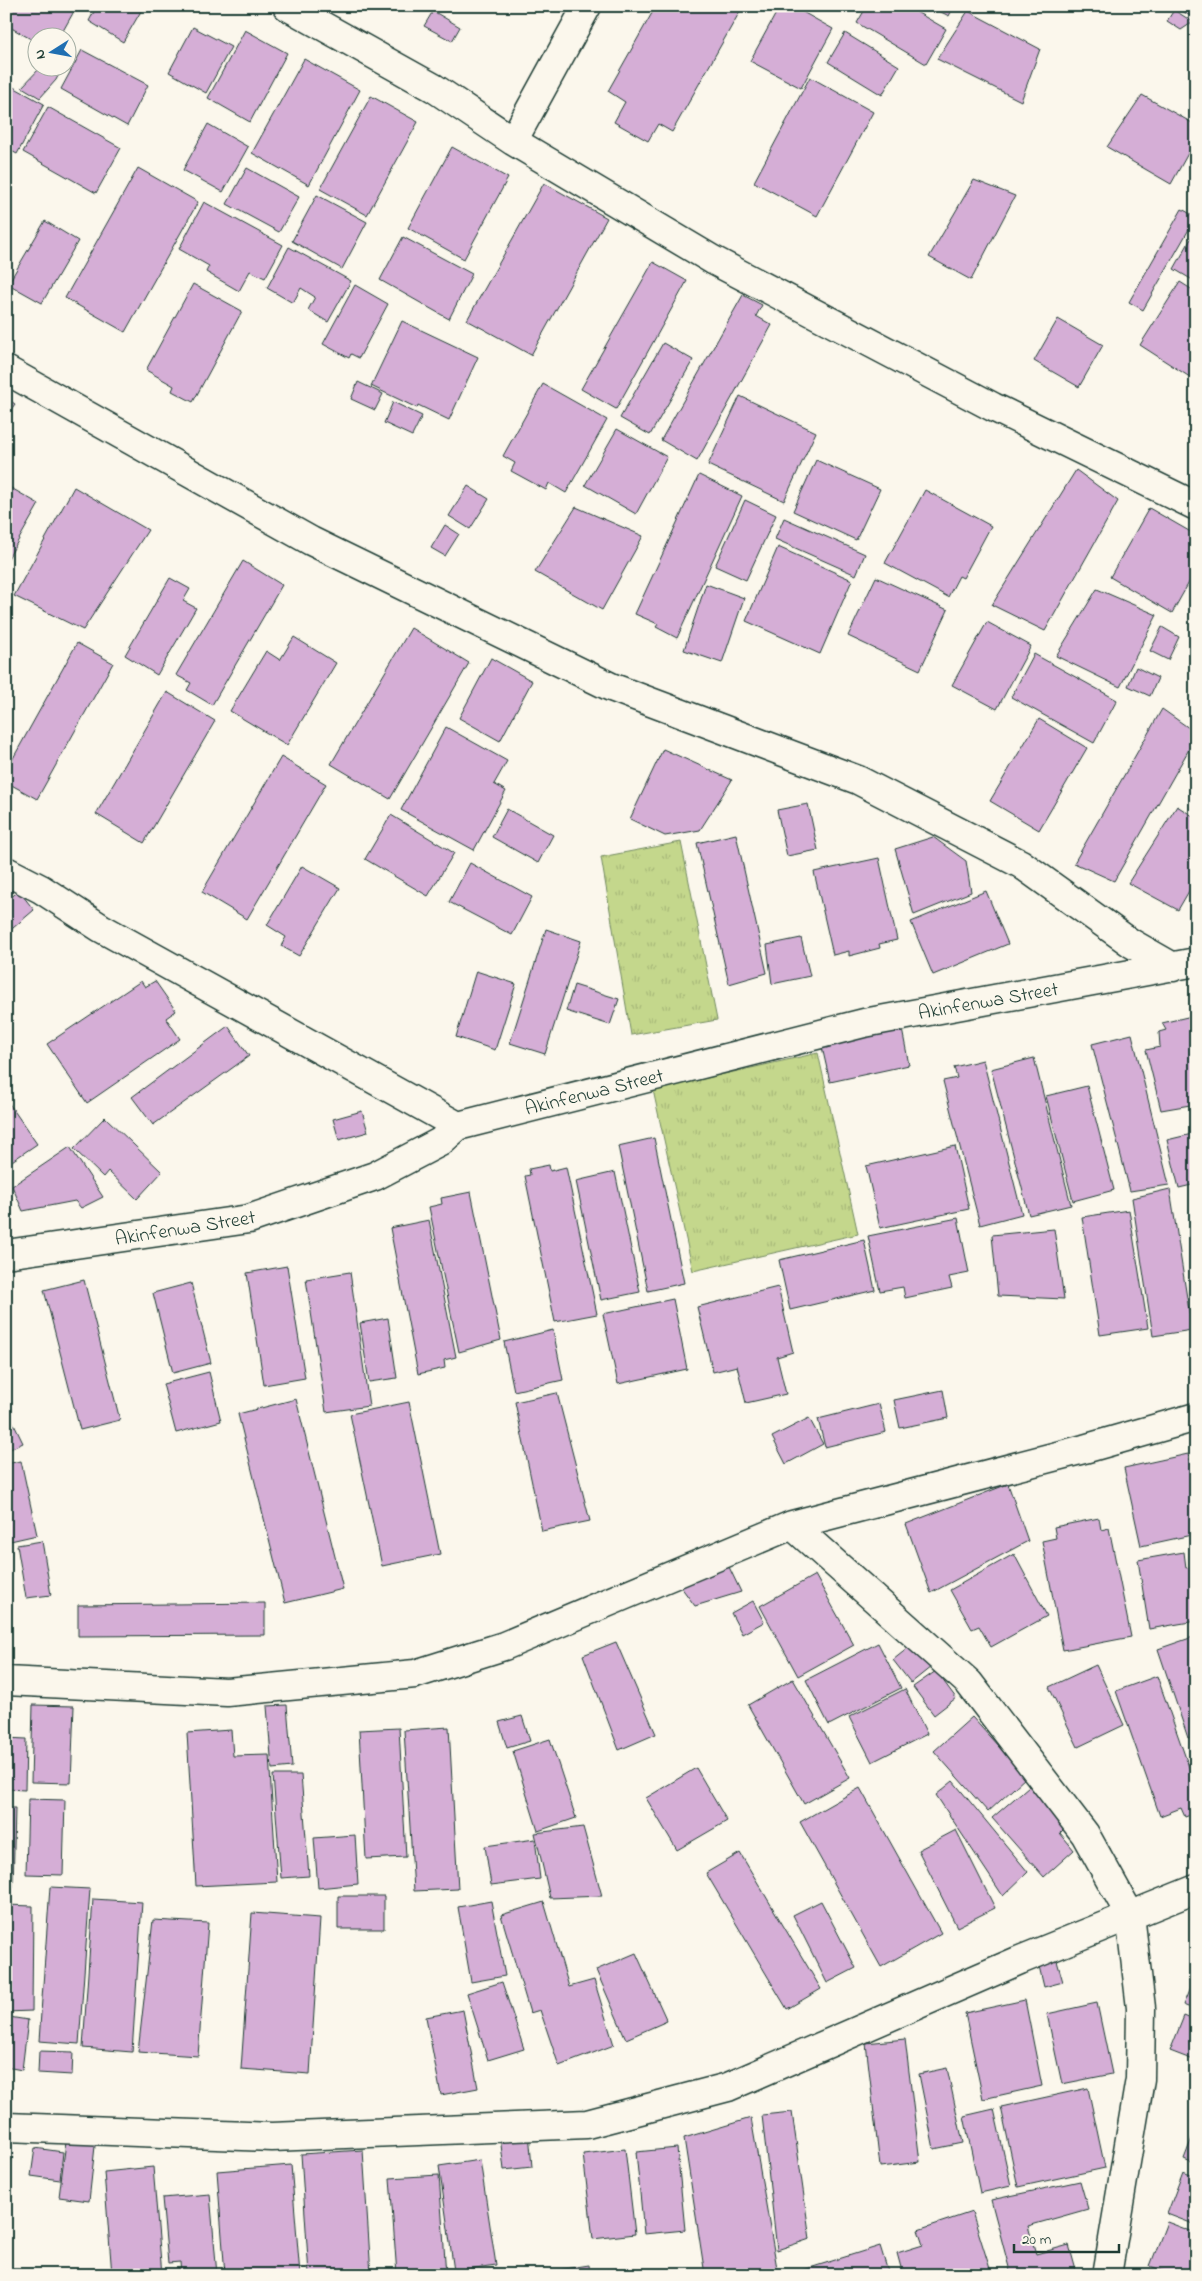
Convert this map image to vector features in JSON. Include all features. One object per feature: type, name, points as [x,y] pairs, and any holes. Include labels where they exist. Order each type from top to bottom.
[{"type":"street","points":[[287,6],[434,88],[513,141],[713,260],[993,407],[1196,506]]},
{"type":"street","points":[[513,141],[587,6]]},
{"type":"street","points":[[6,370],[311,541],[602,683],[866,784],[1021,864],[1131,943],[1184,965]]},
{"type":"street","points":[[6,871],[41,889],[101,928],[458,1126]]},
{"type":"street","name":"Akinfenwa Street","points":[[6,1254],[249,1219],[375,1176],[440,1142],[458,1126],[864,1023],[1184,965]]},
{"type":"street","points":[[8,1675],[227,1692],[415,1674],[504,1646],[792,1525],[1084,1449],[1196,1417]]},
{"type":"street","points":[[792,1525],[969,1683],[1085,1834],[1130,1915],[1141,2008],[1140,2079],[1108,2275]]},
{"type":"street","points":[[6,2127],[272,2137],[587,2124],[728,2087],[1011,1964],[1196,1889]]},
{"type":"green space","points":[[681,842],[717,1020],[631,1035],[601,857]]},
{"type":"green space","points":[[818,1053],[858,1234],[693,1271],[653,1090]]},
{"type":"building","points":[[6,6],[77,6],[65,28],[28,28],[28,37],[6,25]]},
{"type":"building","points":[[97,6],[144,6],[123,42],[89,21]]},
{"type":"building","points":[[656,6],[743,6],[672,132],[658,124],[648,141],[614,122],[625,102],[608,91]]},
{"type":"building","points":[[780,6],[792,6],[833,29],[801,88],[750,61]]},
{"type":"building","points":[[867,6],[906,6],[946,29],[926,64],[857,23]]},
{"type":"building","points":[[929,6],[954,6],[949,16]]},
{"type":"building","points":[[1173,6],[1196,6],[1196,19]]},
{"type":"building","points":[[1174,10],[1193,22],[1181,30],[1167,21]]},
{"type":"building","points":[[433,11],[460,27],[452,41],[424,26]]},
{"type":"building","points":[[968,11],[1040,49],[1021,101],[937,59]]},
{"type":"building","points":[[193,27],[231,47],[206,93],[169,72]]},
{"type":"building","points":[[245,30],[287,53],[250,122],[208,98]]},
{"type":"building","points":[[845,33],[899,66],[882,95],[828,62]]},
{"type":"building","points":[[82,50],[148,85],[127,126],[61,89],[67,78],[78,78],[78,57]]},
{"type":"building","points":[[304,59],[360,90],[309,185],[252,153]]},
{"type":"building","points":[[810,77],[873,112],[817,216],[754,182]]},
{"type":"building","points":[[31,78],[57,78],[40,98],[22,87]]},
{"type":"building","points":[[6,83],[44,104],[17,154],[6,148]]},
{"type":"building","points":[[1142,95],[1196,125],[1196,139],[1171,184],[1107,147]]},
{"type":"building","points":[[371,96],[418,122],[367,215],[320,189]]},
{"type":"building","points":[[48,107],[121,148],[96,193],[23,152]]},
{"type":"building","points":[[208,124],[248,147],[223,192],[183,170]]},
{"type":"building","points":[[452,147],[508,178],[464,259],[408,228]]},
{"type":"building","points":[[138,168],[198,202],[125,332],[65,298]]},
{"type":"building","points":[[247,168],[299,197],[279,232],[227,204]]},
{"type":"building","points":[[974,180],[1015,196],[971,280],[929,257]]},
{"type":"building","points":[[544,183],[607,218],[531,355],[467,320]]},
{"type":"building","points":[[317,195],[367,222],[342,269],[292,241]]},
{"type":"building","points":[[204,202],[283,245],[265,278],[250,271],[239,291],[206,272],[209,266],[179,249]]},
{"type":"building","points":[[1182,209],[1196,217],[1143,310],[1129,302]]},
{"type":"building","points":[[45,221],[78,241],[42,303],[8,284]]},
{"type":"building","points":[[1196,230],[1196,282],[1174,269]]},
{"type":"building","points":[[403,237],[472,274],[449,319],[380,280]]},
{"type":"building","points":[[289,247],[351,281],[328,322],[308,310],[315,297],[301,288],[293,303],[267,288]]},
{"type":"building","points":[[653,262],[687,281],[616,409],[581,389]]},
{"type":"building","points":[[1180,282],[1196,292],[1196,381],[1140,345]]},
{"type":"building","points":[[193,284],[242,311],[193,402],[172,391],[174,386],[146,370]]},
{"type":"building","points":[[355,285],[388,304],[359,358],[351,354],[349,358],[323,344]]},
{"type":"building","points":[[743,295],[762,305],[756,316],[772,325],[697,461],[661,440]]},
{"type":"building","points":[[1058,319],[1103,345],[1079,387],[1034,361]]},
{"type":"building","points":[[402,321],[478,357],[449,420],[418,405],[417,408],[371,386]]},
{"type":"building","points":[[663,343],[693,360],[650,435],[620,418]]},
{"type":"building","points":[[358,382],[383,394],[375,410],[351,399]]},
{"type":"building","points":[[543,384],[607,420],[566,493],[549,483],[546,490],[511,471],[515,463],[503,456]]},
{"type":"building","points":[[740,396],[816,432],[784,501],[708,465]]},
{"type":"building","points":[[6,398],[15,404],[6,416]]},
{"type":"building","points":[[393,402],[422,416],[412,436],[384,423]]},
{"type":"building","points":[[617,429],[667,457],[636,514],[585,485]]},
{"type":"building","points":[[816,460],[880,489],[856,540],[793,511]]},
{"type":"building","points":[[1076,470],[1118,501],[1045,631],[992,605]]},
{"type":"building","points":[[699,475],[742,496],[677,638],[656,627],[658,624],[635,614]]},
{"type":"building","points":[[6,485],[39,504],[6,562]]},
{"type":"building","points":[[468,486],[489,499],[470,529],[449,516]]},
{"type":"building","points":[[74,487],[148,530],[83,630],[14,596]]},
{"type":"building","points":[[925,490],[991,526],[963,578],[959,576],[948,597],[885,563]]},
{"type":"building","points":[[745,500],[776,515],[746,580],[715,566]]},
{"type":"building","points":[[576,507],[643,536],[602,610],[535,572]]},
{"type":"building","points":[[1149,508],[1196,535],[1196,570],[1172,613],[1110,577]]},
{"type":"building","points":[[784,518],[865,554],[856,575],[775,539]]},
{"type":"building","points":[[445,525],[459,534],[445,556],[431,548]]},
{"type":"building","points":[[778,547],[852,580],[820,654],[746,621]]},
{"type":"building","points":[[243,561],[282,585],[212,705],[187,690],[191,683],[176,675]]},
{"type":"building","points":[[876,577],[948,610],[920,670],[848,636]]},
{"type":"building","points":[[170,578],[190,589],[183,601],[196,608],[157,675],[125,655]]},
{"type":"building","points":[[706,584],[744,598],[722,663],[684,650]]},
{"type":"building","points":[[1097,589],[1157,615],[1120,687],[1056,656]]},
{"type":"building","points":[[987,622],[1031,646],[997,709],[952,685]]},
{"type":"building","points":[[1162,627],[1179,637],[1168,660],[1150,651]]},
{"type":"building","points":[[411,628],[469,663],[390,799],[331,764]]},
{"type":"building","points":[[294,637],[336,663],[287,745],[230,711],[266,651],[280,660]]},
{"type":"building","points":[[77,643],[113,663],[37,799],[6,782],[6,771]]},
{"type":"building","points":[[1034,654],[1117,700],[1094,743],[1011,697]]},
{"type":"building","points":[[491,658],[532,681],[500,741],[459,718]]},
{"type":"building","points":[[1136,667],[1158,678],[1150,696],[1128,686]]},
{"type":"building","points":[[167,692],[215,721],[144,843],[96,814]]},
{"type":"building","points":[[1162,709],[1196,733],[1196,737],[1114,881],[1074,863]]},
{"type":"building","points":[[1039,719],[1087,748],[1039,830],[990,801]]},
{"type":"building","points":[[446,727],[507,761],[494,784],[506,791],[474,850],[401,810]]},
{"type":"building","points":[[663,749],[732,780],[700,830],[665,836],[630,819]]},
{"type":"building","points":[[281,757],[326,784],[247,919],[202,892]]},
{"type":"building","points":[[808,804],[818,850],[787,856],[777,810]]},
{"type":"building","points":[[1177,806],[1196,818],[1196,879],[1178,910],[1128,883]]},
{"type":"building","points":[[507,809],[553,835],[538,863],[492,837]]},
{"type":"building","points":[[391,815],[454,853],[428,896],[365,859]]},
{"type":"building","points":[[736,834],[767,973],[729,984],[697,843]]},
{"type":"building","points":[[933,837],[966,861],[971,892],[914,915],[895,849]]},
{"type":"building","points":[[879,858],[897,940],[879,944],[880,948],[849,956],[849,951],[833,955],[814,872]]},
{"type":"building","points":[[470,863],[532,897],[512,935],[449,902]]},
{"type":"building","points":[[302,866],[340,888],[299,956],[281,946],[286,937],[267,925]]},
{"type":"building","points":[[19,891],[34,910],[6,934],[6,894],[10,898]]},
{"type":"building","points":[[986,891],[1008,944],[933,975],[911,922]]},
{"type":"building","points":[[546,929],[581,941],[545,1054],[510,1043]]},
{"type":"building","points":[[801,938],[810,976],[772,984],[767,945]]},
{"type":"building","points":[[476,971],[516,984],[495,1050],[456,1037]]},
{"type":"building","points":[[141,981],[145,987],[155,981],[176,1011],[166,1018],[180,1039],[87,1103],[47,1044]]},
{"type":"building","points":[[574,985],[619,999],[610,1025],[566,1011]]},
{"type":"building","points":[[1196,1015],[1196,1104],[1161,1110],[1146,1050],[1160,1047],[1159,1032],[1166,1030],[1162,1023]]},
{"type":"building","points":[[228,1026],[249,1056],[153,1125],[132,1097]]},
{"type":"building","points":[[902,1029],[909,1065],[830,1082],[822,1047]]},
{"type":"building","points":[[1132,1034],[1169,1185],[1130,1191],[1092,1044]]},
{"type":"building","points":[[1034,1058],[1071,1205],[1029,1215],[991,1069]]},
{"type":"building","points":[[983,1060],[1022,1214],[980,1225],[943,1081],[957,1078],[954,1067]]},
{"type":"building","points":[[1087,1086],[1114,1190],[1073,1201],[1046,1096]]},
{"type":"building","points":[[6,1099],[37,1144],[6,1165]]},
{"type":"building","points":[[362,1111],[368,1132],[339,1140],[333,1119]]},
{"type":"building","points":[[105,1117],[162,1172],[137,1199],[108,1171],[103,1177],[74,1149]]},
{"type":"building","points":[[1196,1133],[1196,1184],[1179,1188],[1167,1140]]},
{"type":"building","points":[[654,1138],[684,1283],[648,1291],[618,1146]]},
{"type":"building","points":[[955,1146],[969,1209],[880,1228],[866,1166]]},
{"type":"building","points":[[70,1147],[103,1197],[81,1208],[75,1201],[23,1211],[12,1186]]},
{"type":"building","points":[[549,1165],[550,1171],[566,1167],[597,1314],[555,1322],[525,1176],[530,1175],[529,1169]]},
{"type":"building","points":[[615,1172],[640,1292],[601,1300],[576,1181]]},
{"type":"building","points":[[1170,1189],[1192,1330],[1153,1336],[1132,1198]]},
{"type":"building","points":[[471,1192],[501,1340],[459,1352],[429,1207],[442,1204],[441,1198]]},
{"type":"building","points":[[1129,1210],[1148,1328],[1100,1335],[1082,1217]]},
{"type":"building","points":[[958,1218],[969,1273],[949,1277],[952,1288],[905,1298],[903,1287],[880,1291],[868,1236]]},
{"type":"building","points":[[429,1220],[456,1357],[444,1360],[445,1368],[418,1374],[390,1228]]},
{"type":"building","points":[[1054,1229],[1064,1299],[998,1296],[992,1235]]},
{"type":"building","points":[[864,1240],[875,1290],[790,1310],[779,1260]]},
{"type":"building","points":[[287,1266],[305,1378],[264,1385],[247,1273]]},
{"type":"building","points":[[350,1272],[369,1406],[326,1412],[306,1279]]},
{"type":"building","points":[[84,1280],[120,1420],[80,1430],[44,1290]]},
{"type":"building","points":[[191,1283],[211,1363],[173,1373],[153,1293]]},
{"type":"building","points":[[778,1287],[793,1352],[777,1357],[786,1394],[746,1403],[737,1366],[713,1372],[697,1307]]},
{"type":"building","points":[[673,1299],[687,1369],[618,1384],[603,1314]]},
{"type":"building","points":[[388,1318],[397,1378],[369,1382],[360,1323]]},
{"type":"building","points":[[553,1330],[563,1380],[514,1391],[504,1342]]},
{"type":"building","points":[[209,1372],[221,1421],[176,1433],[163,1384]]},
{"type":"building","points":[[943,1390],[948,1418],[900,1428],[894,1400]]},
{"type":"building","points":[[557,1393],[590,1521],[542,1531],[515,1402]]},
{"type":"building","points":[[296,1399],[343,1589],[285,1603],[238,1414]]},
{"type":"building","points":[[409,1402],[440,1554],[382,1566],[350,1414]]},
{"type":"building","points":[[879,1404],[886,1432],[825,1447],[818,1419]]},
{"type":"building","points":[[6,1408],[23,1443],[6,1451]]},
{"type":"building","points":[[809,1418],[823,1444],[786,1464],[772,1437]]},
{"type":"building","points":[[1188,1454],[1196,1492],[1196,1534],[1141,1546],[1124,1468]]},
{"type":"building","points":[[21,1461],[37,1535],[6,1542],[6,1464]]},
{"type":"building","points":[[1008,1484],[1028,1541],[931,1593],[906,1524]]},
{"type":"building","points":[[1099,1518],[1101,1530],[1109,1528],[1131,1637],[1063,1650],[1042,1541],[1056,1538],[1054,1527]]},
{"type":"building","points":[[42,1541],[51,1595],[26,1598],[17,1545]]},
{"type":"building","points":[[1184,1552],[1186,1568],[1196,1566],[1196,1621],[1149,1629],[1138,1560]]},
{"type":"building","points":[[1014,1554],[1047,1616],[991,1647],[979,1626],[972,1629],[950,1590]]},
{"type":"building","points":[[729,1567],[741,1592],[695,1606],[678,1583]]},
{"type":"building","points":[[815,1575],[854,1645],[798,1676],[760,1606]]},
{"type":"building","points":[[753,1601],[764,1622],[742,1634],[731,1613]]},
{"type":"building","points":[[265,1603],[265,1635],[78,1636],[78,1605]]},
{"type":"building","points":[[1196,1636],[1196,1736],[1188,1738],[1158,1649]]},
{"type":"building","points":[[616,1642],[656,1734],[619,1750],[583,1655]]},
{"type":"building","points":[[878,1643],[901,1688],[829,1725],[806,1680]]},
{"type":"building","points":[[913,1644],[931,1667],[911,1683],[893,1660]]},
{"type":"building","points":[[1096,1665],[1124,1725],[1078,1747],[1049,1687]]},
{"type":"building","points":[[936,1671],[956,1698],[934,1715],[913,1687]]},
{"type":"building","points":[[1157,1676],[1196,1787],[1196,1813],[1185,1817],[1181,1808],[1160,1816],[1116,1691]]},
{"type":"building","points":[[793,1679],[850,1778],[804,1804],[748,1705]]},
{"type":"building","points":[[905,1689],[927,1734],[872,1762],[849,1717]]},
{"type":"building","points":[[33,1705],[74,1706],[71,1783],[31,1782]]},
{"type":"building","points":[[287,1705],[292,1767],[272,1769],[267,1706]]},
{"type":"building","points":[[522,1716],[530,1741],[507,1748],[499,1722]]},
{"type":"building","points":[[972,1717],[1026,1777],[988,1812],[934,1751]]},
{"type":"building","points":[[449,1727],[458,1889],[414,1891],[404,1730]]},
{"type":"building","points":[[399,1728],[406,1857],[366,1859],[359,1730]]},
{"type":"building","points":[[231,1730],[233,1756],[269,1755],[277,1882],[196,1886],[187,1733]]},
{"type":"building","points":[[6,1738],[26,1739],[25,1790],[6,1789]]},
{"type":"building","points":[[550,1739],[576,1818],[538,1831],[513,1751]]},
{"type":"building","points":[[696,1768],[727,1821],[677,1850],[646,1798]]},
{"type":"building","points":[[273,1775],[301,1775],[309,1876],[281,1878]]},
{"type":"building","points":[[953,1781],[1028,1872],[1003,1896],[936,1795]]},
{"type":"building","points":[[1029,1786],[1066,1827],[1060,1833],[1074,1850],[1044,1877],[992,1818]]},
{"type":"building","points":[[860,1788],[941,1933],[881,1967],[800,1822]]},
{"type":"building","points":[[28,1799],[65,1800],[63,1875],[26,1874]]},
{"type":"building","points":[[6,1808],[15,1808],[13,1888],[6,1887]]},
{"type":"building","points":[[583,1827],[602,1896],[550,1898],[535,1833]]},
{"type":"building","points":[[956,1830],[995,1908],[957,1927],[918,1850]]},
{"type":"building","points":[[355,1835],[358,1884],[318,1888],[314,1838]]},
{"type":"building","points":[[535,1839],[540,1879],[491,1885],[485,1846]]},
{"type":"building","points":[[740,1853],[821,1989],[787,2009],[706,1873]]},
{"type":"building","points":[[50,1887],[90,1889],[79,2044],[39,2041]]},
{"type":"building","points":[[338,1896],[384,1896],[384,1929],[338,1929]]},
{"type":"building","points":[[93,1899],[142,1902],[132,2052],[83,2048]]},
{"type":"building","points":[[491,1901],[505,1976],[471,1982],[458,1907]]},
{"type":"building","points":[[821,1901],[856,1968],[827,1983],[793,1915]]},
{"type":"building","points":[[544,1902],[569,1987],[594,1980],[614,2045],[559,2066],[540,2010],[530,2013],[501,1915]]},
{"type":"building","points":[[6,1905],[33,1906],[32,2011],[6,2012]]},
{"type":"building","points":[[252,1913],[320,1918],[310,2074],[241,2069]]},
{"type":"building","points":[[153,1920],[208,1923],[198,2056],[138,2052]]},
{"type":"building","points":[[636,1953],[667,2021],[626,2039],[596,1970]]},
{"type":"building","points":[[1057,1961],[1063,1982],[1044,1987],[1039,1966]]},
{"type":"building","points":[[1196,1976],[1196,2010],[1183,2005]]},
{"type":"building","points":[[502,1982],[524,2049],[488,2060],[467,1993]]},
{"type":"building","points":[[1025,2000],[1042,2086],[983,2099],[965,2013]]},
{"type":"building","points":[[1097,2003],[1112,2074],[1062,2084],[1047,2014]]},
{"type":"building","points":[[463,2010],[478,2088],[441,2095],[426,2017]]},
{"type":"building","points":[[1184,2016],[1196,2021],[1196,2061],[1170,2051]]},
{"type":"building","points":[[9,2017],[28,2020],[22,2070],[6,2067]]},
{"type":"building","points":[[905,2039],[920,2162],[880,2167],[866,2043]]},
{"type":"building","points":[[39,2051],[73,2052],[72,2075],[38,2073]]},
{"type":"building","points":[[947,2068],[963,2143],[934,2149],[919,2074]]},
{"type":"building","points":[[1088,2088],[1105,2168],[1018,2187],[1001,2107]]},
{"type":"building","points":[[994,2109],[1011,2186],[980,2193],[964,2116]]},
{"type":"building","points":[[792,2112],[810,2239],[777,2250],[762,2115]]},
{"type":"building","points":[[751,2118],[778,2274],[705,2275],[684,2138]]},
{"type":"building","points":[[529,2133],[532,2167],[504,2170],[500,2136]]},
{"type":"building","points":[[1194,2133],[1196,2133],[1196,2164],[1184,2159]]},
{"type":"building","points":[[67,2134],[96,2137],[89,2201],[59,2197]]},
{"type":"building","points":[[35,2148],[63,2152],[60,2180],[31,2176]]},
{"type":"building","points":[[677,2148],[685,2230],[644,2234],[636,2152]]},
{"type":"building","points":[[625,2149],[635,2234],[593,2239],[583,2154]]},
{"type":"building","points":[[363,2150],[371,2275],[309,2275],[301,2154]]},
{"type":"building","points":[[6,2152],[13,2153],[6,2204]]},
{"type":"building","points":[[480,2160],[496,2265],[454,2271],[439,2166]]},
{"type":"building","points":[[291,2165],[300,2275],[225,2275],[217,2171]]},
{"type":"building","points":[[153,2167],[162,2275],[112,2275],[104,2172]]},
{"type":"building","points":[[1183,2172],[1196,2177],[1196,2225],[1167,2214]]},
{"type":"building","points":[[439,2175],[446,2275],[397,2275],[390,2178]]},
{"type":"building","points":[[1080,2181],[1088,2209],[1028,2226],[1036,2254],[1069,2245],[1077,2274],[1011,2275],[991,2200]]},
{"type":"building","points":[[210,2194],[217,2275],[181,2275],[180,2262],[168,2263],[162,2198]]},
{"type":"building","points":[[972,2212],[992,2275],[903,2275],[897,2253],[923,2245],[918,2230]]},
{"type":"building","points":[[1167,2222],[1196,2233],[1196,2275],[1173,2275],[1150,2266]]},
{"type":"building","points":[[880,2246],[889,2275],[798,2275],[797,2272]]},
{"type":"building","points":[[589,2265],[590,2275],[526,2275]]}]
